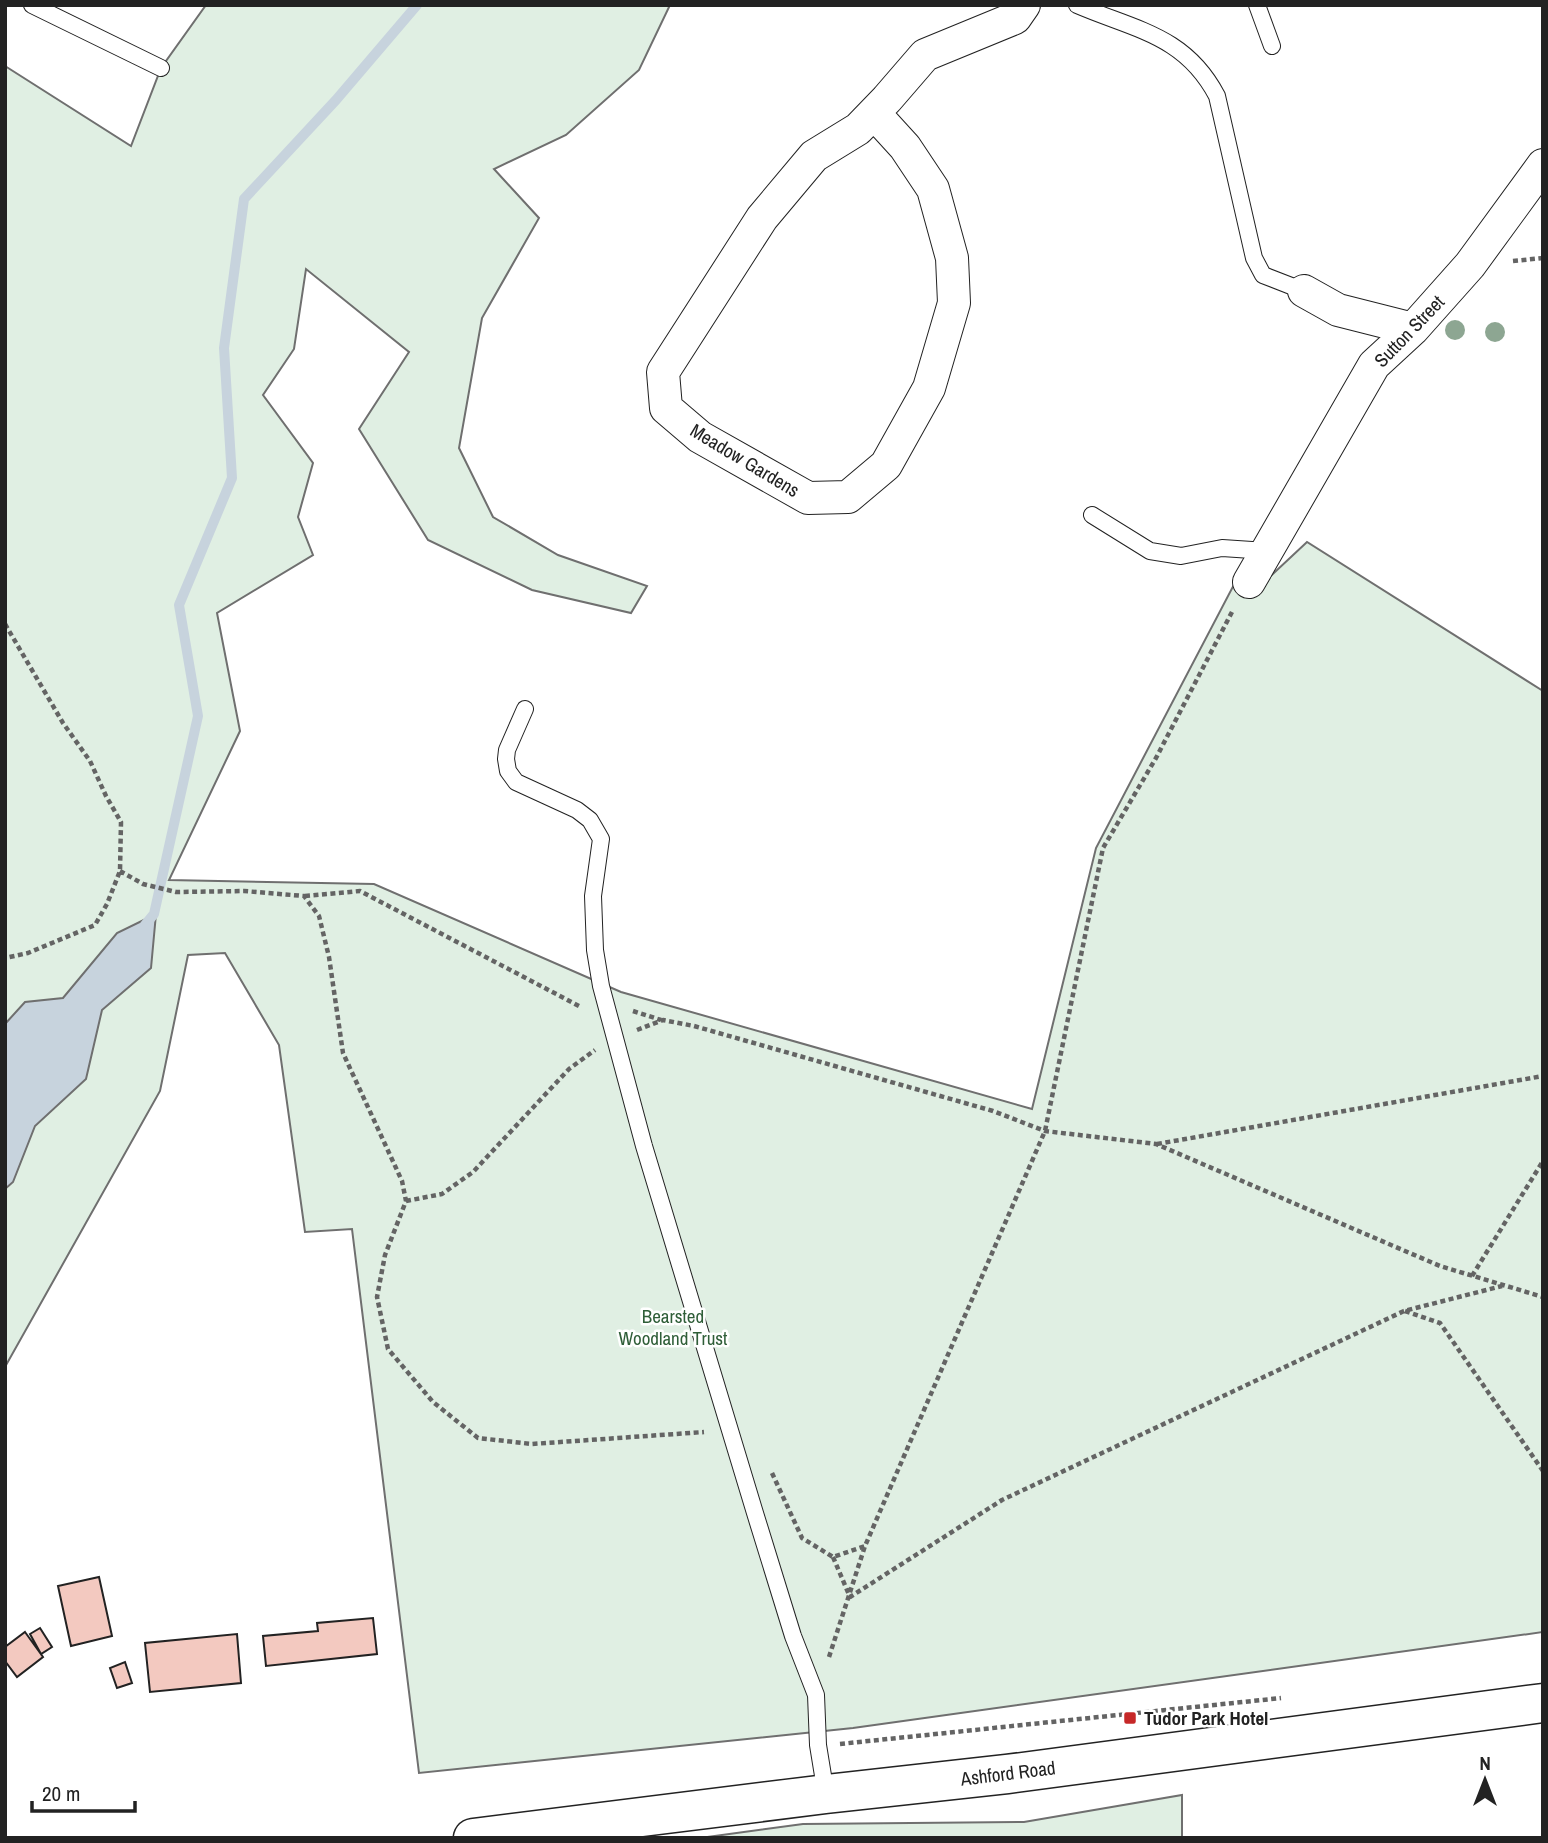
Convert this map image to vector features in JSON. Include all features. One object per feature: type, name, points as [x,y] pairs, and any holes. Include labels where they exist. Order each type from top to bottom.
[{"type":"main road","name":"Ashford Road","points":[[473,1838],[1007,1774],[1543,1703]]},
{"type":"street","name":"Meadow Gardens","points":[[874,113],[905,147],[933,189],[951,258],[954,303],[929,388],[887,465],[848,497],[808,498],[700,437],[666,408],[663,372],[762,218],[814,156],[858,129],[925,55],[1015,18],[1024,5]]},
{"type":"street","name":"Sutton Street","points":[[1249,582],[1374,365],[1413,329],[1470,265],[1543,164]]},
{"type":"street","points":[[1304,291],[1338,310],[1413,329]]},
{"type":"lane","points":[[32,5],[161,68]]},
{"type":"lane","points":[[1077,5],[1166,40],[1190,58],[1208,79],[1217,96],[1254,258],[1263,275],[1304,291]]},
{"type":"lane","points":[[1257,5],[1272,46]]},
{"type":"lane","points":[[1092,515],[1150,551],[1181,556],[1222,548],[1267,551]]},
{"type":"lane","points":[[525,709],[507,750],[508,771],[516,782],[577,810],[590,820],[601,839],[593,896],[595,950],[607,1008],[644,1146],[730,1431],[793,1636],[816,1695],[818,1745],[826,1794]]},
{"type":"path","points":[[816,1695],[865,1546],[1045,1130],[1103,848],[1156,758],[1249,582]]},
{"type":"path","points":[[5,624],[90,761],[121,822],[120,871],[95,925],[28,953],[5,958]]},
{"type":"path","points":[[120,871],[143,884],[176,892],[244,891],[304,896],[360,891],[584,1008],[622,1008],[694,1026],[980,1108],[1045,1130],[1156,1144],[1440,1266],[1543,1297]]},
{"type":"path","points":[[304,896],[319,916],[329,957],[343,1052],[402,1181],[406,1201],[385,1255],[377,1297],[388,1349],[433,1402],[478,1438],[532,1444],[730,1431]]},
{"type":"path","points":[[406,1201],[442,1194],[473,1172],[569,1069],[603,1045],[663,1020]]},
{"type":"path","points":[[1156,1144],[1543,1076]]},
{"type":"path","points":[[1472,1276],[1543,1161]]},
{"type":"path","points":[[850,1597],[1002,1500],[1404,1311],[1504,1286]]},
{"type":"path","points":[[1404,1311],[1440,1322],[1543,1471]]},
{"type":"path","points":[[768,1466],[802,1538],[833,1557],[850,1597]]},
{"type":"path","points":[[833,1557],[865,1546]]},
{"type":"path","points":[[818,1745],[1283,1698]]},
{"type":"green space","name":"Bearsted Woodland Trust","points":[[206,5],[670,5],[639,70],[566,135],[494,169],[539,218],[482,318],[459,448],[493,517],[558,555],[647,586],[631,613],[532,590],[428,540],[359,429],[409,352],[306,269],[294,349],[263,395],[313,463],[298,517],[313,555],[217,613],[240,731],[169,880],[374,884],[621,992],[1032,1109],[1096,848],[1239,575],[1260,586],[1307,542],[1543,691],[1543,1632],[853,1728],[419,1773],[352,1229],[305,1232],[279,1045],[225,953],[188,955],[160,1091],[5,1367],[5,66],[131,146],[161,68]]},
{"type":"green space","points":[[1182,1795],[1182,1838],[700,1838],[803,1824],[1024,1822]]},
{"type":"shaded area","points":[[156,914],[151,968],[102,1010],[86,1079],[35,1126],[13,1182],[5,1189],[5,1024],[25,1002],[63,998],[117,933]]},
{"type":"building","points":[[99,1577],[112,1636],[71,1646],[58,1586]]},
{"type":"building","points":[[373,1618],[377,1654],[266,1666],[263,1636],[318,1631],[317,1623]]},
{"type":"building","points":[[40,1628],[52,1647],[41,1654],[30,1634]]},
{"type":"building","points":[[25,1632],[43,1657],[17,1677],[5,1661],[5,1647]]},
{"type":"building","points":[[237,1634],[241,1683],[150,1692],[145,1643]]},
{"type":"building","points":[[125,1662],[132,1683],[117,1688],[110,1668]]},
{"type":"waterway","points":[[145,925],[154,914],[198,716],[179,605],[232,478],[224,348],[244,199],[336,100],[417,5]]},
{"type":"place","name":"Tudor Park Hotel","points":[[1130,1718]]}]
